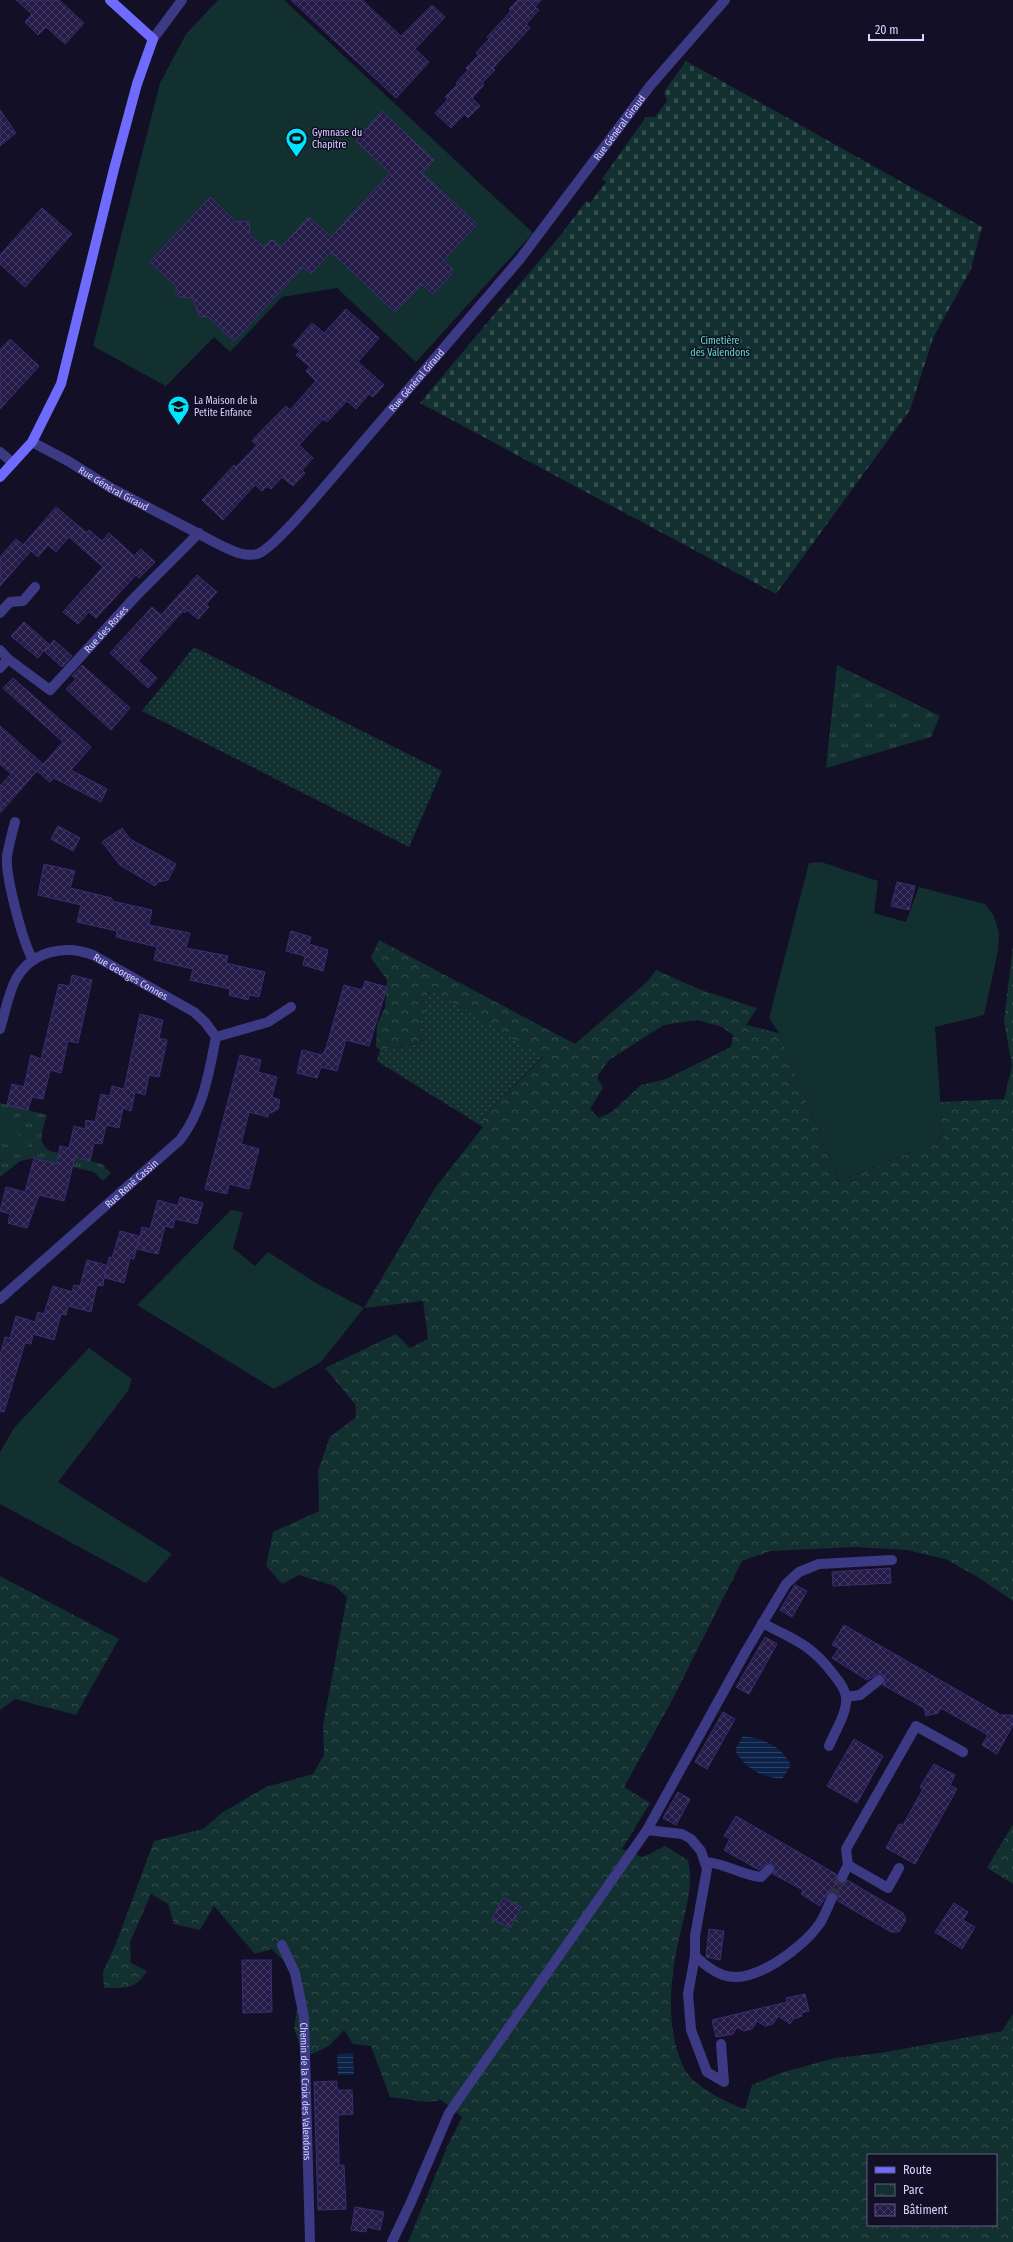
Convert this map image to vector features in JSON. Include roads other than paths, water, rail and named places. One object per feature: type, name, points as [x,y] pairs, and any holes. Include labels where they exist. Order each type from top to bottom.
[{"type":"main road","points":[[0,477],[32,442],[61,384],[114,169],[152,39],[110,0]]},
{"type":"street","points":[[152,39],[182,0]]},
{"type":"street","name":"Rue Général Giraud","points":[[32,442],[68,461],[112,488],[241,555],[258,554],[282,534],[520,259],[650,86],[725,0]]},
{"type":"street","points":[[0,452],[13,463]]},
{"type":"street","name":"Rue des Roses","points":[[0,650],[8,659],[50,690],[136,596],[199,533]]},
{"type":"street","points":[[0,613],[10,602],[23,601],[35,587]]},
{"type":"street","points":[[0,668],[8,659]]},
{"type":"street","points":[[15,822],[7,857],[10,880],[26,948],[33,960]]},
{"type":"street","name":"Rue Georges Connes","points":[[0,1029],[16,979],[33,960],[48,952],[66,949],[84,951],[93,955],[194,1012],[205,1022],[216,1037]]},
{"type":"street","points":[[216,1037],[268,1022],[292,1007]]},
{"type":"street","name":"Rue René Cassin","points":[[0,1300],[180,1140],[192,1124],[199,1106],[216,1037]]},
{"type":"street","points":[[392,2242],[412,2202],[448,2113],[647,1830],[762,1623],[786,1584],[799,1572],[819,1564],[892,1560]]},
{"type":"street","points":[[762,1623],[808,1646],[822,1658],[840,1683],[846,1697],[844,1709],[828,1746]]},
{"type":"street","points":[[846,1697],[860,1695],[879,1680]]},
{"type":"street","points":[[842,1877],[848,1864],[846,1849],[916,1726],[963,1752]]},
{"type":"street","points":[[647,1830],[682,1834],[691,1838],[701,1851],[705,1862],[707,1869],[695,1936],[695,1956],[688,1994],[691,2030],[707,2072],[724,2082],[721,2044]]},
{"type":"street","points":[[705,1862],[718,1863],[750,1876],[761,1877],[770,1869]]},
{"type":"street","points":[[848,1864],[888,1888],[899,1868]]},
{"type":"street","points":[[695,1956],[708,1968],[724,1975],[750,1976],[791,1953],[820,1923],[832,1898]]},
{"type":"street","name":"Chemin de la Croix des Valendons","points":[[282,1945],[295,1973],[304,2017],[310,2242]]},
{"type":"water","points":[[743,1736],[765,1741],[782,1752],[791,1765],[782,1779],[767,1776],[754,1771],[739,1757],[735,1750]]},
{"type":"water","points":[[353,2053],[354,2075],[338,2075],[337,2054]]},
{"type":"tunnel","points":[[832,1898],[842,1877]]},
{"type":"place","name":"Gymnase du Chapitre","points":[[297,158]]},
{"type":"place","name":"La Maison de la Petite Enfance","points":[[178,426]]},
{"type":"park label","name":"Cimetière des Valendons","points":[[720,346]]}]
